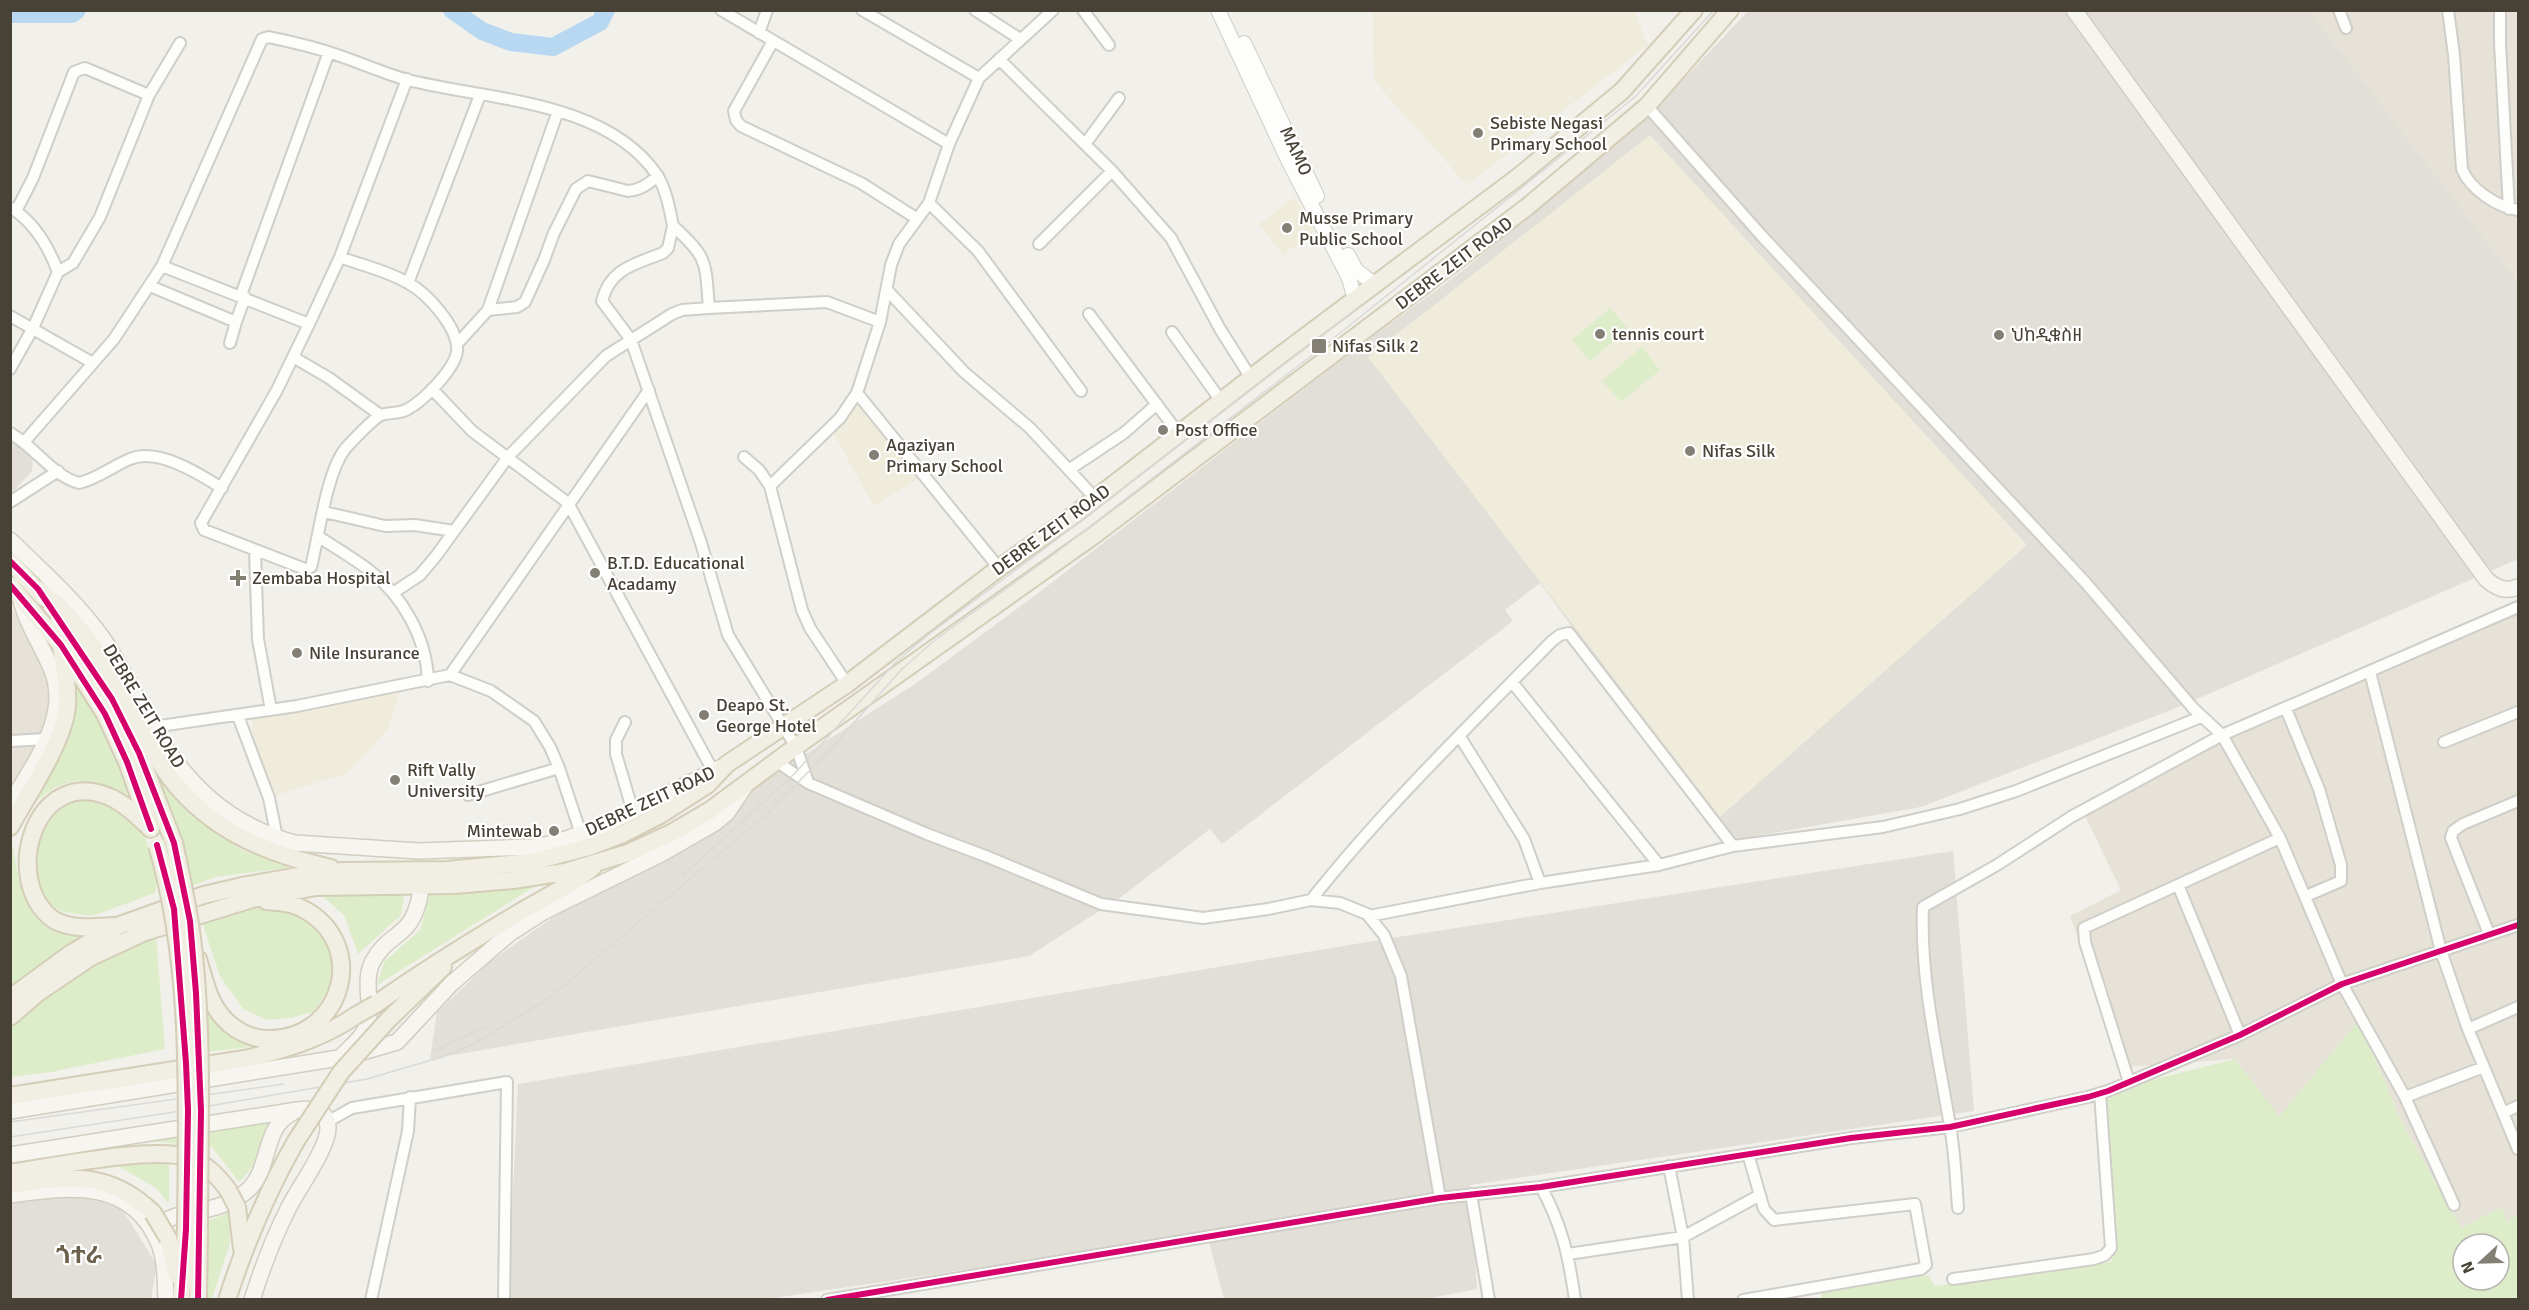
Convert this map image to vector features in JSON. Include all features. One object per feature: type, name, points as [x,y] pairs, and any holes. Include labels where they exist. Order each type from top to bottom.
[{"type":"main road","name":"DEBRE ZEIT ROAD","points":[[10,540],[94,628],[177,764],[212,802],[237,819],[277,838],[294,843],[419,856],[532,847],[581,834],[633,812],[720,768],[847,684],[1518,177],[1598,112],[1648,63],[1694,10]]},
{"type":"main road","name":"DEBRE ZEIT ROAD","points":[[596,864],[628,853],[674,832],[710,811],[776,761],[1093,536],[1527,207],[1647,106],[1730,10]]},
{"type":"main road","points":[[2074,10],[2486,579],[2496,588],[2515,588]]},
{"type":"main road","points":[[10,561],[38,589],[67,613],[109,670],[170,778],[210,819],[249,842],[269,850],[290,858],[343,871]]},
{"type":"main road","points":[[38,589],[112,699],[139,753],[160,839],[174,909],[181,986],[192,1230],[198,1299]]},
{"type":"main road","points":[[15,590],[61,645],[105,714],[186,895],[193,941],[201,1111],[192,1230],[181,1299]]},
{"type":"main road","points":[[10,804],[46,739],[56,714],[58,692],[53,671],[25,616],[15,590]]},
{"type":"main road","points":[[10,827],[46,762],[65,720],[68,694],[61,645]]},
{"type":"main road","points":[[10,998],[70,954],[120,925],[157,910],[213,892],[302,875],[343,871],[447,870],[531,862],[623,834],[675,806],[707,785],[720,768]]},
{"type":"main road","points":[[10,1111],[340,1058],[398,1042],[451,984],[509,934],[543,912],[661,854],[715,823],[727,813],[746,785]]},
{"type":"main road","points":[[120,925],[90,928],[71,926],[54,921],[38,908],[28,895],[22,881],[19,852],[22,836],[29,821],[40,808],[66,794],[81,792],[111,798],[126,806],[160,839]]},
{"type":"main road","points":[[10,1017],[39,992],[91,957],[145,932],[252,899],[316,887],[455,885],[513,880],[596,864]]},
{"type":"main road","points":[[10,1096],[254,1057],[312,1040],[376,1004],[417,975],[513,916],[576,881],[596,864]]},
{"type":"main road","points":[[340,1058],[367,1026],[368,980],[372,962],[379,952],[411,923],[417,911],[420,895]]},
{"type":"main road","points":[[193,941],[210,996],[218,1013],[228,1024],[254,1038],[265,1039],[282,1039],[309,1029],[334,1001],[340,984],[342,969],[332,935],[324,924],[302,908],[252,899]]},
{"type":"main road","points":[[227,1299],[242,1253],[277,1175],[296,1141],[341,1072],[388,1020],[466,946]]},
{"type":"main road","points":[[10,1155],[311,1108],[320,1111],[327,1122],[328,1129],[322,1146],[266,1254],[252,1299]]},
{"type":"main road","points":[[152,1221],[219,1207],[244,1193],[259,1175],[277,1123],[297,1110]]},
{"type":"main road","points":[[10,1173],[106,1159],[166,1154],[189,1157],[219,1177],[228,1190],[237,1207],[242,1253]]},
{"type":"main road","points":[[10,1185],[69,1178],[89,1179],[121,1188],[139,1200],[152,1221],[168,1238],[181,1299]]},
{"type":"main road","points":[[10,1196],[66,1188],[109,1194],[135,1209],[152,1221],[164,1264],[166,1299]]},
{"type":"street","points":[[721,10],[949,144]]},
{"type":"street","points":[[759,33],[767,10]]},
{"type":"street","points":[[862,10],[979,78]]},
{"type":"street","points":[[975,10],[1020,39]]},
{"type":"street","points":[[770,486],[840,418],[857,393],[880,322],[891,265],[916,218],[929,203],[949,144],[979,78],[1053,10]]},
{"type":"street","points":[[1083,10],[1108,45]]},
{"type":"street","points":[[2339,10],[2346,28]]},
{"type":"street","points":[[2448,10],[2454,55],[2462,169],[2466,179],[2476,189],[2514,209]]},
{"type":"street","points":[[2500,10],[2499,43],[2514,209]]},
{"type":"street","name":"MAMO","points":[[1221,11],[1293,158],[1356,270],[1374,284]]},
{"type":"street","points":[[25,441],[114,339],[162,266],[262,39],[269,37],[329,52],[407,80],[558,111],[588,121],[626,144],[658,176],[670,210],[673,226],[668,248],[663,253],[619,270],[603,294],[602,300],[604,306],[631,340],[701,543],[728,634],[796,747],[808,783]]},
{"type":"street","points":[[773,41],[734,111],[736,120],[741,126],[861,183],[916,218]]},
{"type":"street","points":[[10,369],[33,328],[58,272],[73,262],[100,217],[149,95],[180,43]]},
{"type":"street","points":[[230,343],[243,296],[329,52]]},
{"type":"street","points":[[999,59],[1112,171],[1171,238],[1220,329],[1251,378]]},
{"type":"street","points":[[58,272],[50,252],[38,234],[13,209],[33,177],[74,72],[85,68],[149,95]]},
{"type":"street","points":[[407,80],[339,257],[309,324],[222,488],[203,519],[201,527],[255,552],[309,570],[324,512],[341,456],[346,448],[380,415],[406,411],[432,389],[454,361],[457,344],[488,310],[558,111]]},
{"type":"street","points":[[408,283],[480,95]]},
{"type":"street","points":[[1085,144],[1119,98]]},
{"type":"street","points":[[1647,106],[1761,236],[2085,582],[2201,717],[2222,735],[2280,838],[2342,984],[2405,1096],[2454,1205]]},
{"type":"street","points":[[1293,158],[1349,278],[1355,299]]},
{"type":"street","points":[[1039,244],[1112,171]]},
{"type":"street","points":[[488,310],[517,307],[525,302],[554,233],[576,189],[588,181],[628,191],[635,190],[646,186],[658,176]]},
{"type":"street","points":[[929,203],[978,251],[1081,391]]},
{"type":"street","points":[[673,226],[693,244],[702,256],[709,308]]},
{"type":"street","points":[[339,257],[408,283],[436,306],[445,318],[457,344]]},
{"type":"street","points":[[162,266],[243,296],[309,324]]},
{"type":"street","points":[[150,286],[236,322]]},
{"type":"street","points":[[887,290],[964,372],[1030,428],[1070,468],[1095,498]]},
{"type":"street","points":[[393,593],[420,575],[508,457],[606,356],[672,314],[682,310],[827,302],[880,322]]},
{"type":"street","points":[[1089,314],[1179,434]]},
{"type":"street","points":[[10,316],[93,363]]},
{"type":"street","points":[[1172,332],[1221,401]]},
{"type":"street","points":[[293,357],[329,378],[380,415]]},
{"type":"street","points":[[432,389],[466,425],[568,503],[720,768]]},
{"type":"street","points":[[450,675],[648,390]]},
{"type":"street","points":[[857,393],[999,568]]},
{"type":"street","points":[[1070,468],[1124,433],[1157,404]]},
{"type":"street","points":[[10,433],[25,441],[58,471],[79,483],[86,482],[131,458],[143,455],[182,465],[222,488]]},
{"type":"street","points":[[744,457],[759,470],[770,486],[802,610],[810,628],[847,684]]},
{"type":"street","points":[[10,502],[58,471]]},
{"type":"street","points":[[324,512],[385,526],[415,525],[454,531]]},
{"type":"street","points":[[319,537],[371,571],[393,593],[416,629],[426,657],[428,681]]},
{"type":"street","points":[[255,552],[258,639],[271,710]]},
{"type":"street","points":[[1958,1208],[1950,1127],[1938,1068],[1922,930],[1923,907],[1997,865],[2071,817],[2222,735],[2518,607],[2515,588]]},
{"type":"street","points":[[1311,900],[1346,855],[1512,682],[1552,641],[1560,635],[1569,633],[1732,846]]},
{"type":"street","points":[[2370,672],[2441,951],[2468,1029],[2518,1149]]},
{"type":"street","points":[[153,727],[238,716],[450,675],[491,691],[534,721],[550,747],[559,768],[581,834]]},
{"type":"street","points":[[1512,682],[1659,865]]},
{"type":"street","points":[[2286,709],[2319,789],[2341,866],[2341,881],[2306,896]]},
{"type":"street","points":[[2444,742],[2518,712]]},
{"type":"street","points":[[238,716],[269,798],[277,838]]},
{"type":"street","points":[[1369,916],[1540,884],[1659,865],[1732,846],[1883,827],[1960,809],[2016,791],[2201,717]]},
{"type":"street","points":[[625,722],[616,740],[616,754],[633,812]]},
{"type":"street","points":[[1460,737],[1524,839],[1540,884]]},
{"type":"street","points":[[10,741],[46,739]]},
{"type":"street","points":[[776,761],[808,783],[927,834],[1112,907],[1203,918],[1268,909],[1311,900],[1340,903],[1369,916],[1384,935],[1401,976],[1440,1198]]},
{"type":"street","points":[[468,795],[559,768]]},
{"type":"street","points":[[2489,934],[2451,838],[2453,831],[2463,824],[2518,801]]},
{"type":"street","points":[[2128,1082],[2085,942],[2085,927],[2280,838]]},
{"type":"street","points":[[2178,885],[2240,1035]]},
{"type":"street","points":[[827,1299],[1440,1198],[1541,1187],[1851,1138],[1950,1127],[2100,1094],[2240,1035],[2342,984],[2518,925]]},
{"type":"street","points":[[2468,1029],[2518,1007]]},
{"type":"street","points":[[2405,1096],[2484,1067]]},
{"type":"street","points":[[327,1122],[352,1108],[507,1082],[504,1299]]},
{"type":"street","points":[[1953,1278],[2094,1259],[2105,1255],[2111,1248],[2100,1094]]},
{"type":"street","points":[[371,1299],[404,1152],[410,1097]]},
{"type":"street","points":[[2504,1113],[2518,1106]]},
{"type":"street","points":[[1743,1299],[1921,1269],[1926,1264],[1915,1204],[1774,1220],[1764,1209],[1748,1154]]},
{"type":"street","points":[[1669,1166],[1683,1237],[1688,1299]]},
{"type":"street","points":[[1541,1187],[1554,1212],[1568,1254],[1575,1299]]},
{"type":"street","points":[[1471,1194],[1490,1299]]},
{"type":"street","points":[[1568,1254],[1683,1237],[1760,1195]]},
{"type":"shaded area","name":"Sebiste Negasi Primary School","points":[[1373,11],[1634,11],[1648,45],[1467,185],[1374,81]]},
{"type":"shaded area","points":[[1748,11],[2310,11],[2518,282],[2518,559],[2181,706],[1921,807],[1728,841],[1540,583],[1505,610],[1513,621],[1222,844],[1210,829],[1121,897],[1029,956],[430,1059],[437,1012],[491,961],[566,908],[915,684],[1033,597],[1360,346],[1461,272],[1649,116]]},
{"type":"shaded area","points":[[2310,11],[2518,11],[2518,282]]},
{"type":"shaded area","name":"Nifas Silk","points":[[1650,135],[2027,545],[1720,817],[1368,357]]},
{"type":"shaded area","name":"Musse Primary Public School","points":[[1295,197],[1314,231],[1283,255],[1259,224]]},
{"type":"shaded area","name":"Agaziyan Primary School","points":[[862,402],[920,478],[874,506],[832,431]]},
{"type":"shaded area","points":[[10,438],[33,454],[32,471],[11,494]]},
{"type":"shaded area","points":[[11,609],[25,625],[44,657],[54,699],[46,731],[11,795]]},
{"type":"shaded area","points":[[2518,609],[2518,1214],[2507,1222],[2501,1207],[2461,1228],[2400,1119],[2359,1020],[2279,1118],[2235,1059],[2124,1067],[2070,916],[2121,890],[2082,810],[2171,762]]},
{"type":"shaded area","points":[[401,688],[387,730],[348,773],[274,796],[252,731],[253,715]]},
{"type":"shaded area","points":[[1953,851],[1974,1111],[1470,1185],[1477,1289],[1420,1300],[1224,1299],[1207,1234],[767,1299],[508,1300],[518,1084],[1385,939]]},
{"type":"shaded area","points":[[59,1191],[108,1200],[120,1206],[157,1265],[151,1299],[11,1300],[11,1199]]},
{"type":"green space","name":"tennis court","points":[[1610,308],[1628,329],[1590,361],[1572,340]]},
{"type":"green space","points":[[1642,347],[1660,370],[1621,402],[1602,381]]},
{"type":"green space","points":[[74,669],[91,697],[137,800],[108,786],[77,781],[56,787],[29,807],[75,721]]},
{"type":"green space","points":[[159,780],[192,816],[244,851],[293,867],[216,877],[191,886],[186,856]]},
{"type":"green space","points":[[101,795],[144,831],[157,883],[155,893],[92,916],[63,912],[50,905],[39,893],[30,832],[57,804]]},
{"type":"green space","points":[[13,845],[21,884],[26,897],[33,906],[55,920],[92,932],[11,989],[10,854]]},
{"type":"green space","points":[[545,880],[377,985],[384,962],[420,930],[431,890]]},
{"type":"green space","points":[[313,888],[405,889],[401,915],[358,954],[344,915]]},
{"type":"green space","points":[[278,906],[304,913],[325,930],[335,963],[328,991],[313,1012],[290,1018],[268,1020],[243,1009],[220,976],[201,919],[240,909]]},
{"type":"green space","points":[[156,935],[165,1049],[51,1072],[11,1077],[11,1028],[28,1012],[79,975]]},
{"type":"green space","points":[[204,990],[258,1046],[205,1052]]},
{"type":"green space","points":[[2359,1020],[2400,1119],[2461,1228],[2502,1207],[2507,1222],[2518,1214],[2518,1299],[1822,1300],[1821,1293],[1928,1275],[1935,1286],[2112,1262],[2094,1106],[2144,1082],[2235,1059],[2279,1117]]},
{"type":"green space","points":[[276,1117],[265,1132],[254,1165],[239,1182],[212,1147],[147,1141]]},
{"type":"green space","points":[[169,1161],[169,1204],[156,1188],[116,1165]]},
{"type":"green space","points":[[230,1212],[230,1243],[212,1299],[205,1300],[208,1221]]},
{"type":"waterway","points":[[10,14],[72,14],[77,10]]},
{"type":"waterway","points":[[452,10],[482,31],[511,42],[553,47],[600,22],[606,10]]},
{"type":"tram line","points":[[10,1137],[367,1079],[442,1057],[474,1044],[549,998],[768,813],[828,752],[902,669],[935,640],[1053,555],[1320,349],[1635,97],[1714,10]]},
{"type":"tram line","points":[[682,876],[795,773],[895,663],[928,635],[1048,546],[1360,306]]},
{"type":"tram line","points":[[436,1050],[485,1027]]},
{"type":"tram line","points":[[10,1122],[284,1084]]},
{"type":"cycle path","points":[[10,561],[38,589],[112,699],[139,753],[174,843],[190,921],[196,993],[201,1111],[198,1300]]},
{"type":"cycle path","points":[[10,585],[61,645],[105,714],[127,762],[151,829]]},
{"type":"cycle path","points":[[157,845],[174,909],[186,1063],[188,1110],[186,1229],[181,1300]]},
{"type":"cycle path","points":[[827,1300],[1440,1198],[1541,1187],[1851,1138],[1950,1127],[2088,1097],[2108,1091],[2240,1035],[2342,984],[2518,925]]},
{"type":"place","name":"Sebiste Negasi Primary School","points":[[1478,133]]},
{"type":"place","name":"Musse Primary Public School","points":[[1287,228]]},
{"type":"place","name":"tennis court","points":[[1600,334]]},
{"type":"place","name":"ህከዲቁስዘ","points":[[1999,335]]},
{"type":"place","name":"Nifas Silk 2","points":[[1319,346]]},
{"type":"place","name":"Post Office","points":[[1163,430]]},
{"type":"place","name":"Nifas Silk","points":[[1690,451]]},
{"type":"place","name":"Agaziyan Primary School","points":[[874,455]]},
{"type":"place","name":"B.T.D. Educational Acadamy","points":[[595,573]]},
{"type":"place","name":"Zembaba Hospital","points":[[238,578]]},
{"type":"place","name":"Nile Insurance","points":[[297,653]]},
{"type":"place","name":"Deapo St. George Hotel","points":[[704,715]]},
{"type":"place","name":"Rift Vally University","points":[[395,780]]},
{"type":"place","name":"Mintewab","points":[[554,831]]},
{"type":"district","name":"ጎተራ","points":[[79,1255]]}]
